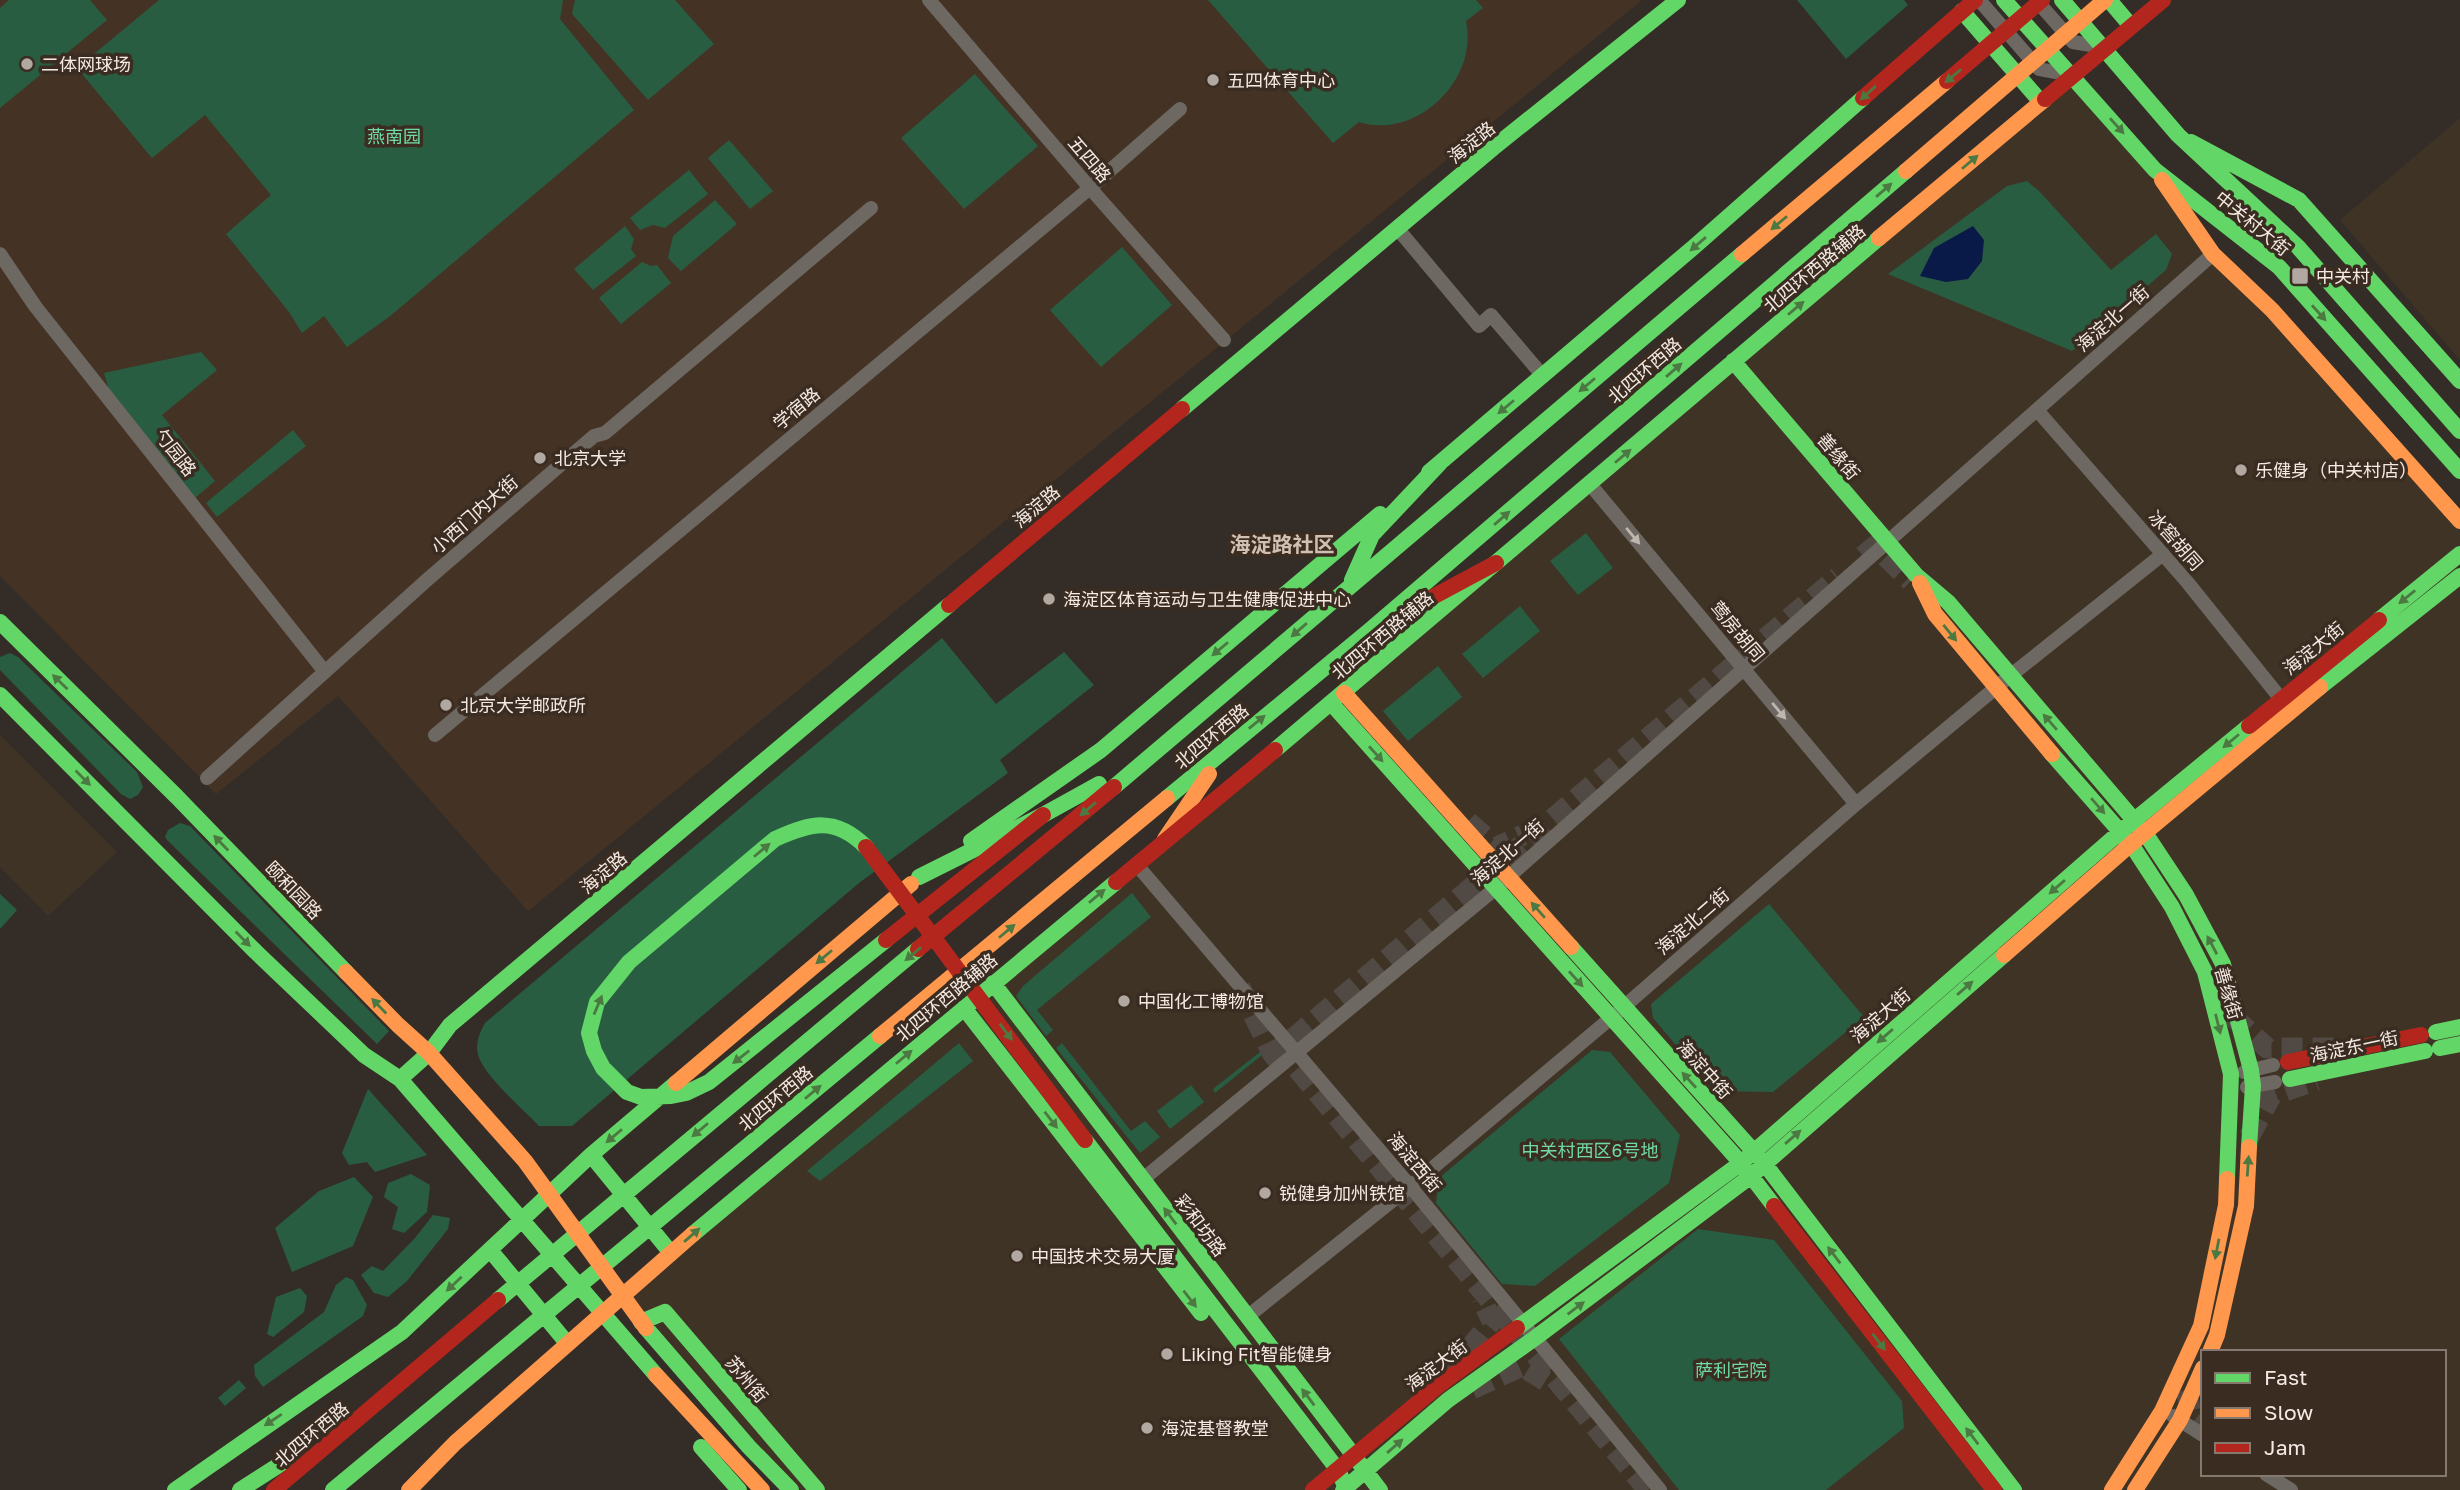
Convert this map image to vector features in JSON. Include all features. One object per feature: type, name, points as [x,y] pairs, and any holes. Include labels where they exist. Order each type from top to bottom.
[{"type":"main road","name":"中关村大街","points":[[2004,0],[2155,170],[2278,267],[2460,471]]},
{"type":"main road","name":"北四环西路","points":[[274,1490],[637,1182],[1156,753],[1350,585],[2042,0]]},
{"type":"main road","name":"中关村大街","points":[[2062,0],[2178,135],[2298,247],[2460,431]]},
{"type":"main road","name":"北四环西路辅路","points":[[602,1314],[670,1253],[969,1014],[993,983],[1337,698],[2163,0]]},
{"type":"main road","name":"海淀路","points":[[400,1079],[429,1053],[450,1025],[1397,228],[1676,1]]},
{"type":"main road","name":"北四环西路","points":[[333,1490],[1369,631],[2109,2]]},
{"type":"main road","points":[[2109,2],[2131,26]]},
{"type":"main road","points":[[549,1194],[919,877],[1101,750],[1975,9],[2041,102]]},
{"type":"main road","name":"中关村大街","points":[[2178,135],[2299,200],[2460,382]]},
{"type":"main road","points":[[2155,170],[2213,254],[2272,310],[2460,522]]},
{"type":"main road","name":"善缘街","points":[[1733,361],[1916,575],[1948,602],[2140,827],[2186,894],[2223,964],[2252,1078],[2246,1206],[2217,1335],[2211,1350]]},
{"type":"main road","points":[[1350,585],[1372,535],[1440,463]]},
{"type":"main road","name":"海淀大街","points":[[2140,827],[2281,699],[2460,554]]},
{"type":"main road","points":[[1369,631],[1496,563]]},
{"type":"main road","name":"善缘街","points":[[1916,575],[1935,614],[1996,689],[2126,838],[2172,907],[2205,972],[2231,1083],[2226,1205],[2201,1326],[2162,1410],[2112,1490]]},
{"type":"main road","name":"海淀大街","points":[[1345,1489],[1448,1400],[1535,1338],[1746,1170],[2126,838],[2460,576]]},
{"type":"main road","name":"颐和园路","points":[[0,622],[177,797],[388,1015],[429,1053],[525,1161],[622,1296]]},
{"type":"main road","points":[[0,695],[256,952],[364,1055],[400,1079],[623,1339],[736,1484],[762,1490]]},
{"type":"main road","name":"海淀中街","points":[[1337,698],[1508,876],[1746,1170],[1994,1490]]},
{"type":"main road","name":"海淀中街","points":[[1337,698],[1496,888],[1758,1157],[2014,1490]]},
{"type":"main road","points":[[1165,839],[1225,749]]},
{"type":"main road","points":[[919,877],[1043,815],[1156,753]]},
{"type":"main road","points":[[1043,815],[795,1015],[709,1082],[687,1093],[641,1097],[627,1092],[603,1068],[594,1051],[589,1033],[597,1002],[607,986],[629,962],[775,839],[804,826],[831,825],[855,835],[870,851],[1132,1202],[1345,1489]]},
{"type":"main road","name":"彩和坊路","points":[[993,983],[1380,1490]]},
{"type":"main road","points":[[1003,998],[994,997],[969,1014],[1334,1474]]},
{"type":"main road","name":"海淀东一街","points":[[2282,1072],[2430,1042],[2460,1027]]},
{"type":"main road","name":"海淀东一街","points":[[2430,1042],[2460,1044]]},
{"type":"main road","points":[[592,1155],[670,1253]]},
{"type":"main road","name":"海淀大街","points":[[1313,1490],[1438,1386],[1746,1170]]},
{"type":"main road","name":"北四环西路","points":[[175,1490],[402,1332],[549,1194]]},
{"type":"main road","points":[[490,1250],[567,1343]]},
{"type":"main road","points":[[622,1296],[748,1447],[791,1490]]},
{"type":"main road","name":"苏州街","points":[[641,1322],[664,1311],[817,1490]]},
{"type":"main road","points":[[409,1490],[455,1443],[602,1314]]},
{"type":"main road","points":[[2135,1490],[2180,1420],[2201,1373]]},
{"type":"main road","points":[[240,1490],[372,1407]]},
{"type":"street","name":"五四路","points":[[929,0],[1224,340]]},
{"type":"street","points":[[2036,0],[2073,42],[2104,48]]},
{"type":"street","points":[[1975,9],[2039,69],[2071,75]]},
{"type":"street","name":"学宿路","points":[[435,735],[1090,188],[1180,109]]},
{"type":"street","name":"小西门内大街","points":[[207,778],[428,579],[594,436],[605,433],[644,401],[871,208]]},
{"type":"street","points":[[1397,228],[1479,326],[1491,315],[1543,376]]},
{"type":"street","name":"勺园路","points":[[0,254],[35,306],[326,672]]},
{"type":"street","name":"海淀北一街","points":[[1142,1180],[1496,888],[2213,254]]},
{"type":"street","name":"冰窖胡同","points":[[2037,410],[2163,554],[2281,699]]},
{"type":"street","name":"莺房胡同","points":[[1589,484],[1856,804]]},
{"type":"street","name":"海淀北二街","points":[[1247,1317],[1410,1186],[1617,1012],[1856,804],[2163,554]]},
{"type":"street","points":[[2281,699],[2306,698]]},
{"type":"street","name":"海淀西街","points":[[1136,864],[1410,1186],[1660,1490]]},
{"type":"street","name":"海淀东一街","points":[[2231,1083],[2282,1072]]},
{"type":"street","points":[[2162,1410],[2201,1434]]},
{"type":"street","points":[[2269,1476],[2291,1490]]},
{"type":"shaded area","name":"北京大学","points":[[0,0],[1642,0],[528,911],[338,696],[216,794],[0,576]]},
{"type":"shaded area","points":[[2071,75],[2213,254],[2460,521],[2460,1490],[791,1490],[622,1296]]},
{"type":"shaded area","points":[[2460,118],[2460,360],[2340,220]]},
{"type":"shaded area","points":[[0,735],[117,852],[48,916],[0,867]]},
{"type":"green space","name":"二体网球场","points":[[9,0],[90,0],[107,20],[0,108],[0,8]]},
{"type":"green space","name":"燕南园","points":[[159,0],[563,0],[560,19],[634,110],[389,317],[347,347],[324,316],[302,333],[289,312],[226,234],[271,195],[205,115],[152,158],[77,68]]},
{"type":"green space","points":[[575,0],[675,0],[714,44],[648,100],[572,14]]},
{"type":"green space","points":[[1208,0],[1476,0],[1483,8],[1466,21],[1467,43],[1463,64],[1453,84],[1439,100],[1421,114],[1402,122],[1380,125],[1359,122],[1333,143]]},
{"type":"green space","points":[[1797,0],[1904,0],[1908,5],[1846,59]]},
{"type":"green space","points":[[975,74],[1038,146],[964,209],[901,138]]},
{"type":"green space","points":[[729,140],[773,191],[750,209],[708,158]]},
{"type":"green space","points":[[689,170],[708,194],[665,228],[653,225],[640,230],[630,218]]},
{"type":"green space","points":[[2027,181],[2111,270],[2156,234],[2172,254],[2166,270],[2072,351],[1888,274],[2007,186]]},
{"type":"green space","points":[[715,200],[737,224],[681,271],[668,258],[673,236]]},
{"type":"green space","points":[[625,226],[634,239],[631,249],[636,256],[593,290],[574,269]]},
{"type":"green space","points":[[1122,247],[1172,305],[1101,367],[1050,310]]},
{"type":"green space","points":[[642,262],[651,266],[657,265],[671,283],[621,324],[599,298]]},
{"type":"green space","points":[[201,352],[217,370],[162,415],[215,481],[195,498],[109,390],[104,373]]},
{"type":"green space","points":[[293,430],[306,446],[217,517],[206,503]]},
{"type":"green space","points":[[1586,533],[1613,568],[1578,595],[1550,561]]},
{"type":"green space","points":[[1520,606],[1540,631],[1483,678],[1462,654]]},
{"type":"green space","points":[[942,638],[996,704],[1064,652],[1094,685],[1000,760],[1008,773],[859,883],[572,1126],[539,1126],[495,1081],[481,1062],[477,1046],[485,1023]]},
{"type":"green space","points":[[10,653],[18,657],[137,772],[143,787],[138,795],[130,799],[121,794],[0,670],[0,657]]},
{"type":"green space","points":[[1438,666],[1462,697],[1408,741],[1383,711]]},
{"type":"green space","points":[[180,823],[190,826],[389,1031],[377,1044],[167,840],[165,837],[168,830]]},
{"type":"green space","points":[[1132,893],[1151,917],[1037,1010],[1053,1030],[1046,1036],[1016,996],[1023,986]]},
{"type":"green space","points":[[0,894],[17,910],[0,929]]},
{"type":"green space","points":[[1769,904],[1864,1017],[1773,1092],[1715,1091],[1653,1018],[1651,1004]]},
{"type":"green space","points":[[959,1043],[973,1061],[820,1181],[807,1171]]},
{"type":"green space","points":[[1062,1043],[1131,1131],[1145,1121],[1160,1137],[1140,1153],[1056,1048]]},
{"type":"green space","name":"中关村西区6号地","points":[[1592,1050],[1610,1052],[1680,1135],[1669,1183],[1535,1286],[1502,1284],[1436,1203],[1439,1178]]},
{"type":"green space","points":[[1260,1052],[1262,1055],[1215,1093],[1213,1089]]},
{"type":"green space","points":[[1191,1085],[1204,1102],[1170,1129],[1157,1111]]},
{"type":"green space","points":[[368,1089],[427,1155],[375,1172],[367,1162],[349,1165],[342,1153]]},
{"type":"green space","points":[[411,1174],[430,1185],[427,1212],[404,1233],[392,1229],[398,1207],[384,1197],[388,1183]]},
{"type":"green space","points":[[354,1177],[373,1197],[353,1246],[292,1272],[275,1228],[319,1191]]},
{"type":"green space","points":[[433,1215],[450,1218],[448,1229],[407,1281],[388,1297],[374,1293],[361,1275],[372,1266],[383,1271]]},
{"type":"green space","name":"萨利宅院","points":[[1698,1229],[1774,1240],[1902,1401],[1904,1428],[1826,1490],[1679,1490],[1559,1339]]},
{"type":"green space","points":[[346,1277],[353,1280],[367,1305],[363,1316],[263,1387],[255,1376],[254,1365],[324,1312],[336,1285]]},
{"type":"green space","points":[[300,1288],[307,1296],[304,1312],[273,1337],[267,1334],[276,1297]]},
{"type":"green space","points":[[239,1380],[246,1388],[225,1406],[218,1398]]},
{"type":"water","points":[[1973,226],[1984,240],[1982,261],[1968,279],[1946,282],[1920,276],[1934,248]]},
{"type":"tunnel","points":[[1863,556],[1875,546],[1911,581]]},
{"type":"tunnel","points":[[1648,1490],[1281,1049],[1838,577]]},
{"type":"tunnel","points":[[1468,822],[1497,847],[1523,835]]},
{"type":"tunnel","points":[[1240,987],[1272,1053],[1283,1066]]},
{"type":"tunnel","points":[[2232,1016],[2267,1048],[2335,1048]]},
{"type":"tunnel","points":[[2249,1137],[2271,1096],[2316,1080]]},
{"type":"tunnel","points":[[1449,1374],[1492,1321],[1481,1298]]},
{"type":"tunnel","points":[[1472,1389],[1522,1366],[1552,1385]]},
{"type":"tunnel","points":[[2186,1390],[2192,1415],[2201,1422]]},
{"type":"traffic: fast","points":[[1182,409],[1493,148],[1678,0]]},
{"type":"traffic: fast","points":[[2004,0],[2155,170],[2279,267],[2460,471]]},
{"type":"traffic: fast","points":[[2062,0],[2178,135],[2298,247],[2460,431]]},
{"type":"traffic: fast","points":[[2109,0],[2131,26]]},
{"type":"traffic: fast","points":[[1962,11],[2041,102]]},
{"type":"traffic: fast","points":[[1429,472],[1695,246],[1863,98]]},
{"type":"traffic: fast","points":[[2191,142],[2299,200],[2460,381]]},
{"type":"traffic: fast","points":[[1167,798],[1369,631],[1906,171]]},
{"type":"traffic: fast","points":[[1275,750],[1879,238]]},
{"type":"traffic: fast","points":[[1114,787],[1742,254]]},
{"type":"traffic: fast","points":[[1733,361],[1916,575],[1948,602],[2145,833],[2186,895],[2223,964],[2251,1070],[2253,1086],[2249,1147]]},
{"type":"traffic: fast","points":[[1352,580],[1372,535],[1440,463]]},
{"type":"traffic: fast","points":[[971,841],[1101,750],[1380,514]]},
{"type":"traffic: fast","points":[[2379,620],[2460,554]]},
{"type":"traffic: fast","points":[[2320,687],[2460,576]]},
{"type":"traffic: fast","points":[[400,1079],[429,1053],[450,1025],[949,605]]},
{"type":"traffic: fast","points":[[0,622],[177,797],[346,972]]},
{"type":"traffic: fast","points":[[0,695],[256,952],[364,1055],[400,1079],[656,1375]]},
{"type":"traffic: fast","points":[[1331,703],[1741,1163],[1774,1206]]},
{"type":"traffic: fast","points":[[1517,1328],[1741,1163],[2120,832],[2249,726]]},
{"type":"traffic: fast","points":[[2052,754],[2131,844],[2172,907],[2205,972],[2231,1074],[2227,1179]]},
{"type":"traffic: fast","points":[[919,877],[1099,784]]},
{"type":"traffic: fast","points":[[866,847],[844,830],[822,825],[800,829],[775,839],[629,962],[597,1002],[589,1033],[594,1051],[603,1068],[627,1092],[641,1097],[686,1093],[709,1082],[886,940]]},
{"type":"traffic: fast","points":[[693,1234],[1116,882]]},
{"type":"traffic: fast","points":[[1571,947],[1764,1163],[2014,1490]]},
{"type":"traffic: fast","points":[[498,1300],[918,949]]},
{"type":"traffic: fast","points":[[1343,1490],[1448,1400],[1751,1176],[2004,955]]},
{"type":"traffic: fast","points":[[993,983],[1380,1490]]},
{"type":"traffic: fast","points":[[964,1008],[1201,1313]]},
{"type":"traffic: fast","points":[[2436,1032],[2460,1027]]},
{"type":"traffic: fast","points":[[333,1490],[880,1036]]},
{"type":"traffic: fast","points":[[2440,1048],[2460,1044]]},
{"type":"traffic: fast","points":[[2290,1079],[2425,1051]]},
{"type":"traffic: fast","points":[[175,1490],[402,1332],[591,1155],[676,1083]]},
{"type":"traffic: fast","points":[[1085,1140],[1338,1470],[1346,1488]]},
{"type":"traffic: fast","points":[[591,1155],[671,1253]]},
{"type":"traffic: fast","points":[[490,1250],[567,1343]]},
{"type":"traffic: fast","points":[[641,1322],[665,1312],[817,1490]]},
{"type":"traffic: fast","points":[[646,1328],[749,1447],[791,1490]]},
{"type":"traffic: fast","points":[[701,1447],[739,1490]]},
{"type":"traffic: fast","points":[[240,1490],[290,1458]]},
{"type":"traffic: slow","points":[[1906,171],[2105,0]]},
{"type":"traffic: slow","points":[[1742,254],[1947,81]]},
{"type":"traffic: slow","points":[[1879,238],[2045,99]]},
{"type":"traffic: slow","points":[[2162,180],[2213,254],[2272,310],[2460,521]]},
{"type":"traffic: slow","points":[[1920,583],[1935,614],[2052,754]]},
{"type":"traffic: slow","points":[[2004,955],[2131,844],[2320,687]]},
{"type":"traffic: slow","points":[[1344,693],[1571,947]]},
{"type":"traffic: slow","points":[[1165,839],[1209,774]]},
{"type":"traffic: slow","points":[[880,1036],[1167,798]]},
{"type":"traffic: slow","points":[[676,1083],[911,884]]},
{"type":"traffic: slow","points":[[346,972],[429,1053],[525,1161],[646,1328]]},
{"type":"traffic: slow","points":[[2211,1350],[2217,1335],[2246,1206],[2249,1147]]},
{"type":"traffic: slow","points":[[2112,1490],[2162,1411],[2201,1326],[2226,1205],[2227,1179]]},
{"type":"traffic: slow","points":[[409,1490],[455,1443],[693,1234]]},
{"type":"traffic: slow","points":[[2135,1490],[2180,1420],[2201,1373]]},
{"type":"traffic: slow","points":[[656,1375],[762,1490]]},
{"type":"traffic: jam","points":[[1863,98],[1975,0]]},
{"type":"traffic: jam","points":[[1947,81],[2042,0]]},
{"type":"traffic: jam","points":[[2045,99],[2163,0]]},
{"type":"traffic: jam","points":[[949,605],[1182,409]]},
{"type":"traffic: jam","points":[[1414,607],[1496,563]]},
{"type":"traffic: jam","points":[[2249,726],[2379,620]]},
{"type":"traffic: jam","points":[[1116,882],[1275,750]]},
{"type":"traffic: jam","points":[[918,949],[1114,787]]},
{"type":"traffic: jam","points":[[886,940],[1043,815]]},
{"type":"traffic: jam","points":[[866,847],[1085,1140]]},
{"type":"traffic: jam","points":[[2288,1062],[2421,1035]]},
{"type":"traffic: jam","points":[[1774,1206],[1994,1490]]},
{"type":"traffic: jam","points":[[274,1490],[498,1300]]},
{"type":"traffic: jam","points":[[1313,1490],[1438,1386],[1517,1328]]},
{"type":"place","name":"二体网球场","points":[[27,64]]},
{"type":"place","name":"五四体育中心","points":[[1213,80]]},
{"type":"place","name":"中关村","points":[[2300,276]]},
{"type":"place","name":"北京大学","points":[[540,458]]},
{"type":"place","name":"乐健身（中关村店）","points":[[2241,470]]},
{"type":"place","name":"海淀区体育运动与卫生健康促进中心","points":[[1049,599]]},
{"type":"place","name":"北京大学邮政所","points":[[446,705]]},
{"type":"place","name":"中国化工博物馆","points":[[1124,1001]]},
{"type":"place","name":"锐健身加州铁馆","points":[[1265,1193]]},
{"type":"place","name":"中国技术交易大厦","points":[[1017,1256]]},
{"type":"place","name":"Liking Fit智能健身","points":[[1167,1354]]},
{"type":"place","name":"海淀基督教堂","points":[[1147,1428]]},
{"type":"district","name":"海淀路社区","points":[[1282,544]]}]
